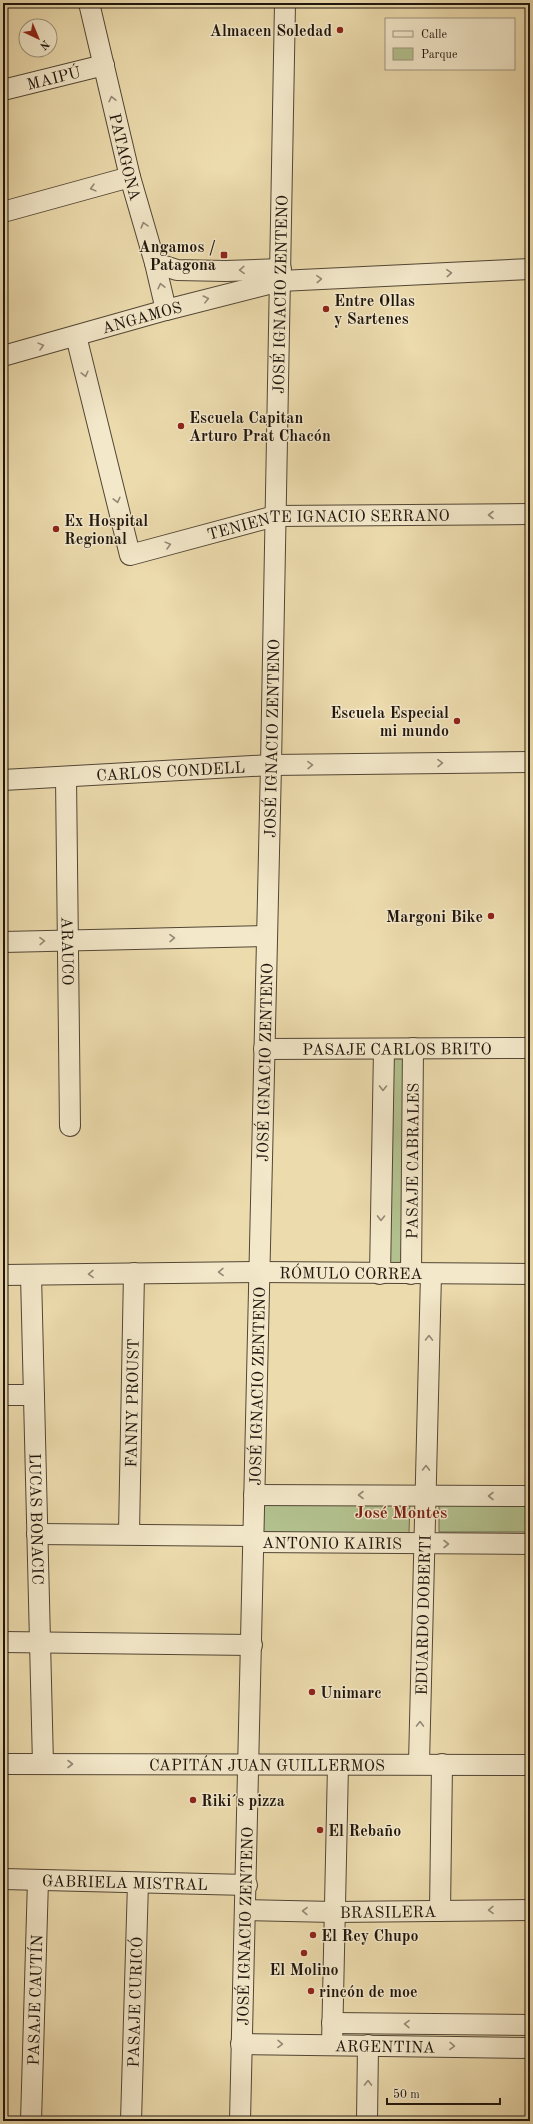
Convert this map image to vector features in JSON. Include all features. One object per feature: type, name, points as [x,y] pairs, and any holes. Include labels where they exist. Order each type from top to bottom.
[{"type":"street","name":"PATAGONA","points":[[89,3],[130,177],[155,262],[166,310]]},
{"type":"street","name":"JOSÉ IGNACIO ZENTENO","points":[[240,2121],[241,2044],[247,1885],[253,1539],[271,765],[285,3]]},
{"type":"street","name":"MAIPÚ","points":[[3,90],[104,65]]},
{"type":"street","points":[[3,212],[130,177]]},
{"type":"street","points":[[155,262],[178,270],[226,271],[281,275],[530,269]]},
{"type":"street","name":"ANGAMOS","points":[[3,356],[166,310],[281,275]]},
{"type":"street","name":"TENIENTE IGNACIO SERRANO","points":[[76,336],[130,555],[275,516],[530,514]]},
{"type":"street","name":"CARLOS CONDELL","points":[[3,780],[271,765],[530,762]]},
{"type":"street","name":"ARAUCO","points":[[66,777],[70,1126]]},
{"type":"street","points":[[3,942],[266,936]]},
{"type":"street","name":"PASAJE CABRALES","points":[[411,1274],[413,1048]]},
{"type":"street","name":"PASAJE CARLOS BRITO","points":[[264,1049],[530,1048]]},
{"type":"street","name":"PASAJE CABRALES","points":[[380,1274],[384,1049]]},
{"type":"street","name":"RÓMULO CORREA","points":[[3,1275],[260,1272],[530,1274]]},
{"type":"street","name":"FANNY PROUST","points":[[129,1533],[134,1273]]},
{"type":"street","name":"EDUARDO DOBERTI","points":[[419,1763],[431,1274]]},
{"type":"street","name":"LUCAS BONACIC","points":[[31,1275],[43,1764]]},
{"type":"street","points":[[3,1395],[34,1395]]},
{"type":"street","points":[[254,1495],[530,1496]]},
{"type":"street","name":"ANTONIO KAIRIS","points":[[37,1534],[129,1533],[253,1539],[424,1544],[530,1544]]},
{"type":"street","points":[[3,1642],[252,1645]]},
{"type":"street","name":"CAPITÁN JUAN GUILLERMOS","points":[[3,1764],[419,1763],[530,1765]]},
{"type":"street","points":[[332,2045],[338,1764]]},
{"type":"street","points":[[440,1911],[442,1764]]},
{"type":"street","name":"GABRIELA MISTRAL","points":[[3,1879],[247,1885]]},
{"type":"street","name":"PASAJE CAUTÍN","points":[[31,2121],[38,1880]]},
{"type":"street","name":"PASAJE CURICÓ","points":[[131,2121],[138,1883]]},
{"type":"street","name":"BRASILERA","points":[[246,1910],[334,1912],[530,1910]]},
{"type":"street","name":"ARGENTINA","points":[[332,2023],[530,2025]]},
{"type":"street","name":"ARGENTINA","points":[[241,2044],[530,2048]]},
{"type":"street","points":[[367,2121],[368,2045]]},
{"type":"green space","points":[[391,1058],[406,1059],[401,1265],[386,1265]]},
{"type":"green space","points":[[263,1499],[410,1501],[409,1534],[263,1532]]},
{"type":"green space","points":[[439,1503],[530,1504],[530,1532],[439,1532]]},
{"type":"place","name":"Almacen Soledad","points":[[340,30]]},
{"type":"place","name":"Angamos / Patagona","points":[[224,255]]},
{"type":"place","name":"Entre Ollas y Sartenes","points":[[326,309]]},
{"type":"place","name":"Escuela Capitan Arturo Prat Chacón","points":[[181,426]]},
{"type":"place","name":"Ex Hospital Regional","points":[[56,529]]},
{"type":"place","name":"Escuela Especial mi mundo","points":[[457,721]]},
{"type":"place","name":"Margoni Bike","points":[[491,916]]},
{"type":"place","name":"Unimarc","points":[[312,1692]]},
{"type":"place","name":"Riki´s pizza","points":[[193,1800]]},
{"type":"place","name":"El Rebaño","points":[[320,1830]]},
{"type":"place","name":"El Rey Chupo","points":[[313,1935]]},
{"type":"place","name":"El Molino","points":[[304,1953]]},
{"type":"place","name":"rincón de moe","points":[[311,1991]]},
{"type":"district","name":"José Montes","points":[[401,1512]]}]
